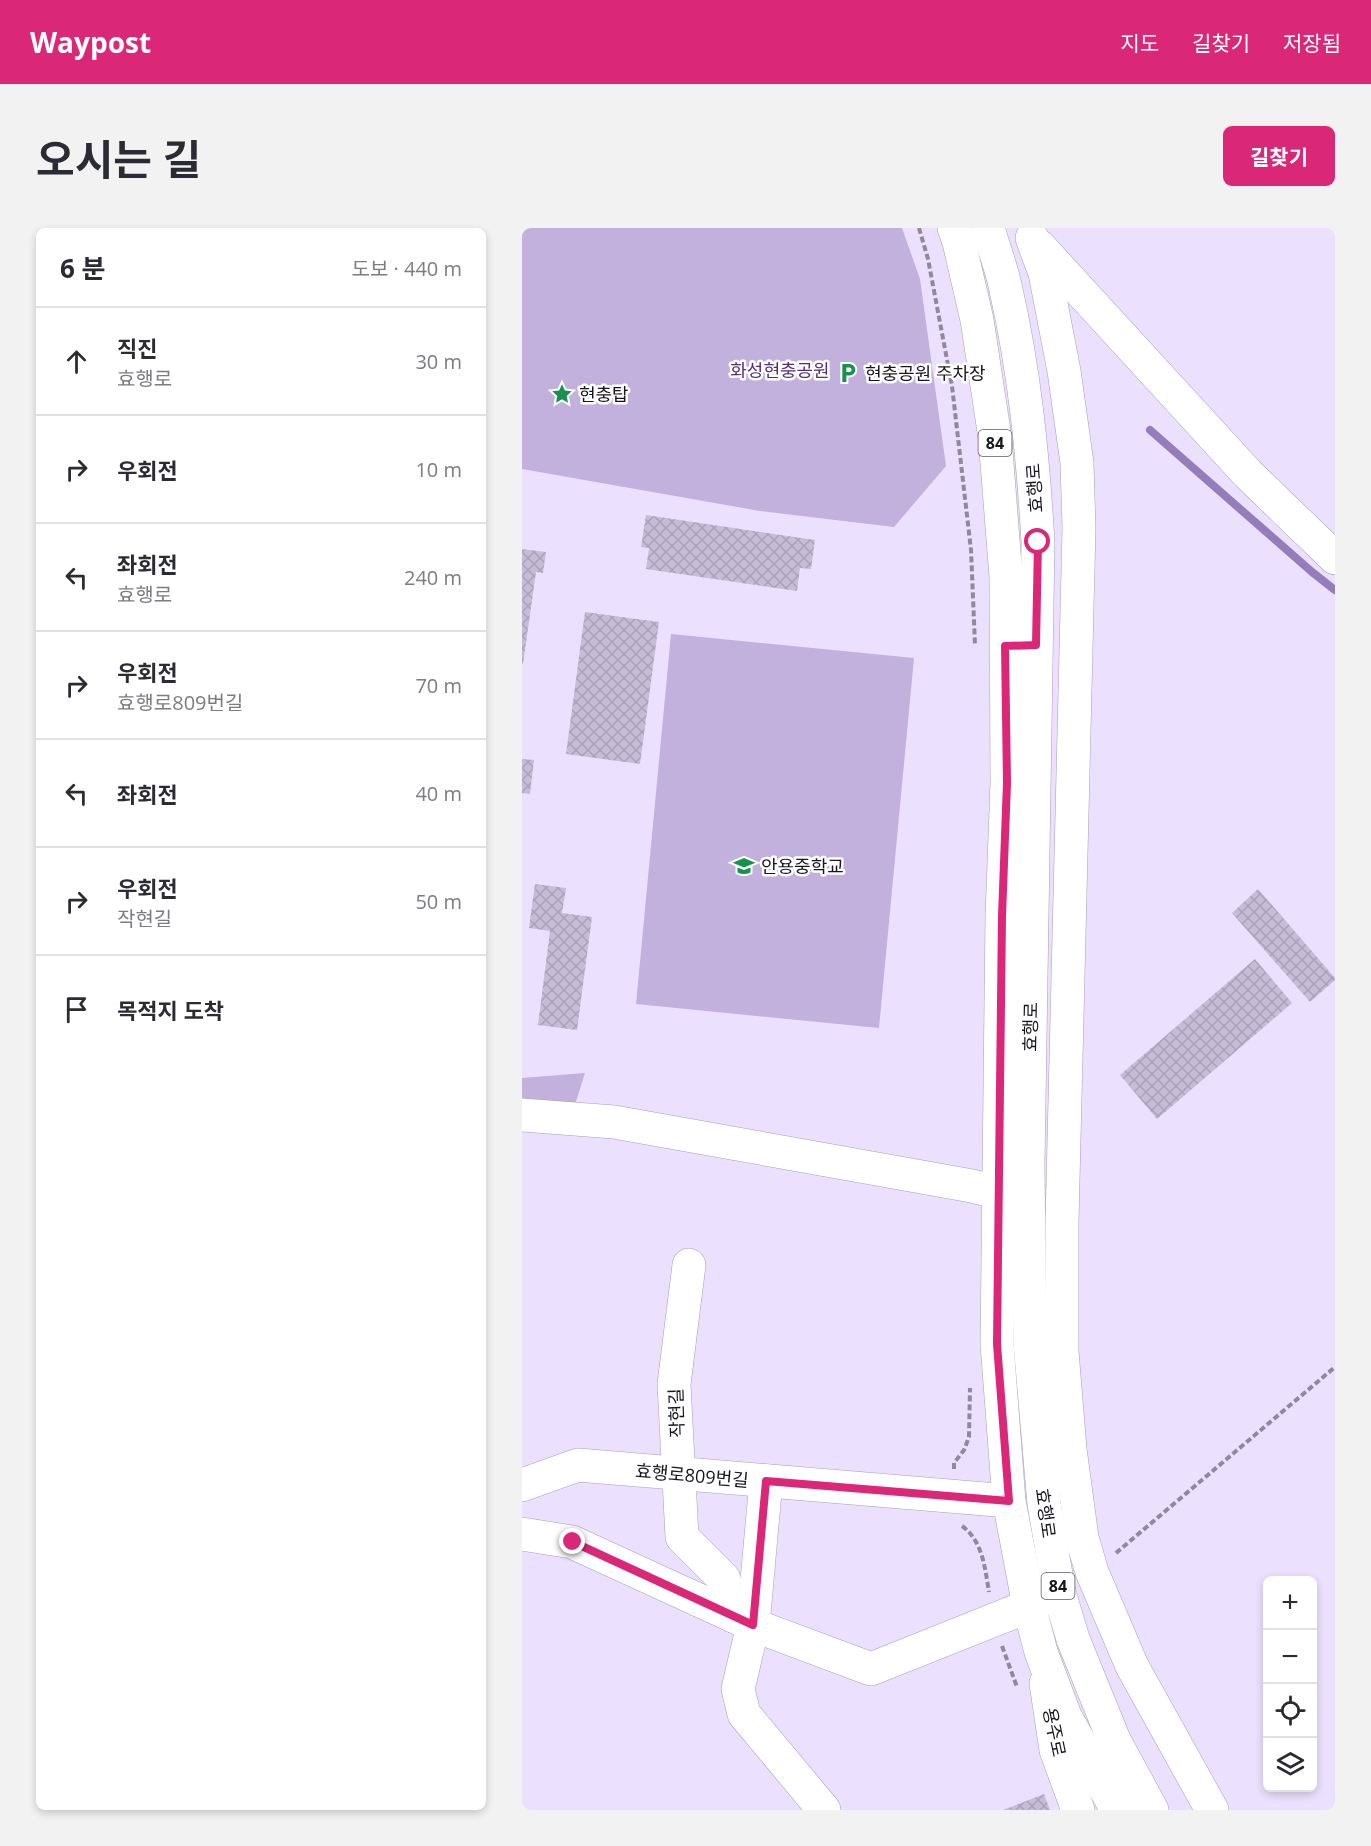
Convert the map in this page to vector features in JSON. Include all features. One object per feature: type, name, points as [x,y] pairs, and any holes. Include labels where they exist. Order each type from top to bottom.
[{"type":"main road","name":"효행로","points":[[954,228],[977,320],[995,438],[1006,577],[1021,645]]},
{"type":"main road","name":"효행로","points":[[991,238],[1006,290],[1025,393],[1034,474],[1038,542],[1021,645],[1017,916],[1000,1193],[997,1344],[1009,1501],[1029,1606],[1041,1652],[1065,1716],[1117,1810]]},
{"type":"main road","points":[[991,238],[1032,238],[1248,474],[1335,558]]},
{"type":"main road","points":[[1032,238],[1045,273],[1064,371],[1077,463],[1079,528],[1062,1222],[1062,1351],[1070,1449],[1082,1538],[1092,1572],[1132,1666],[1212,1810]]},
{"type":"main road","name":"효행로","points":[[1017,916],[1028,1164],[1030,1343],[1044,1504],[1059,1592],[1073,1639],[1114,1740],[1152,1810]]},
{"type":"main road","points":[[522,1115],[614,1122],[972,1186],[1000,1193]]},
{"type":"main road","name":"작현길","points":[[689,1265],[674,1384],[682,1537],[724,1579],[742,1620]]},
{"type":"main road","points":[[997,1344],[1030,1343]]},
{"type":"main road","name":"효행로809번길","points":[[522,1485],[578,1465],[1009,1501]]},
{"type":"main road","points":[[766,1481],[742,1620],[738,1689],[744,1714],[824,1810]]},
{"type":"main road","points":[[522,1534],[573,1542],[742,1620],[871,1669],[1029,1606],[1077,1583],[1092,1572]]},
{"type":"main road","name":"용주로","points":[[1041,1652],[1056,1750],[1078,1810]]},
{"type":"path","points":[[1092,1572],[1335,1366]]},
{"type":"green space","name":"화성현충공원","points":[[522,228],[902,228],[920,279],[946,466],[894,527],[760,511],[522,469]]},
{"type":"green space","points":[[671,634],[914,658],[879,1028],[636,1004]]},
{"type":"green space","points":[[585,1073],[574,1108],[522,1102],[522,1078]]},
{"type":"building","points":[[646,515],[815,540],[811,569],[800,568],[797,591],[646,569],[649,548],[641,547]]},
{"type":"building","points":[[522,549],[546,552],[543,573],[536,572],[523,664],[522,664]]},
{"type":"building","points":[[585,612],[659,622],[640,764],[566,754]]},
{"type":"building","points":[[522,759],[534,760],[530,794],[522,793]]},
{"type":"building","points":[[535,884],[566,888],[562,913],[592,917],[577,1030],[538,1025],[550,931],[529,928]]},
{"type":"building","points":[[1258,889],[1335,978],[1310,1002],[1232,913]]},
{"type":"building","points":[[1255,959],[1292,1003],[1157,1119],[1120,1075]]},
{"type":"building","points":[[1044,1794],[1050,1810],[1003,1810]]},
{"type":"waterway","points":[[1150,430],[1335,590]]},
{"type":"place","name":"현충공원 주차장","points":[[848,373]]},
{"type":"place","name":"현충탑","points":[[562,394]]},
{"type":"place","name":"안용중학교","points":[[744,866]]},
{"type":"route","points":[[573,1542],[753,1625],[766,1481],[1009,1501],[997,1344],[1002,916],[1007,783],[1005,646],[1036,645],[1038,542]]}]
